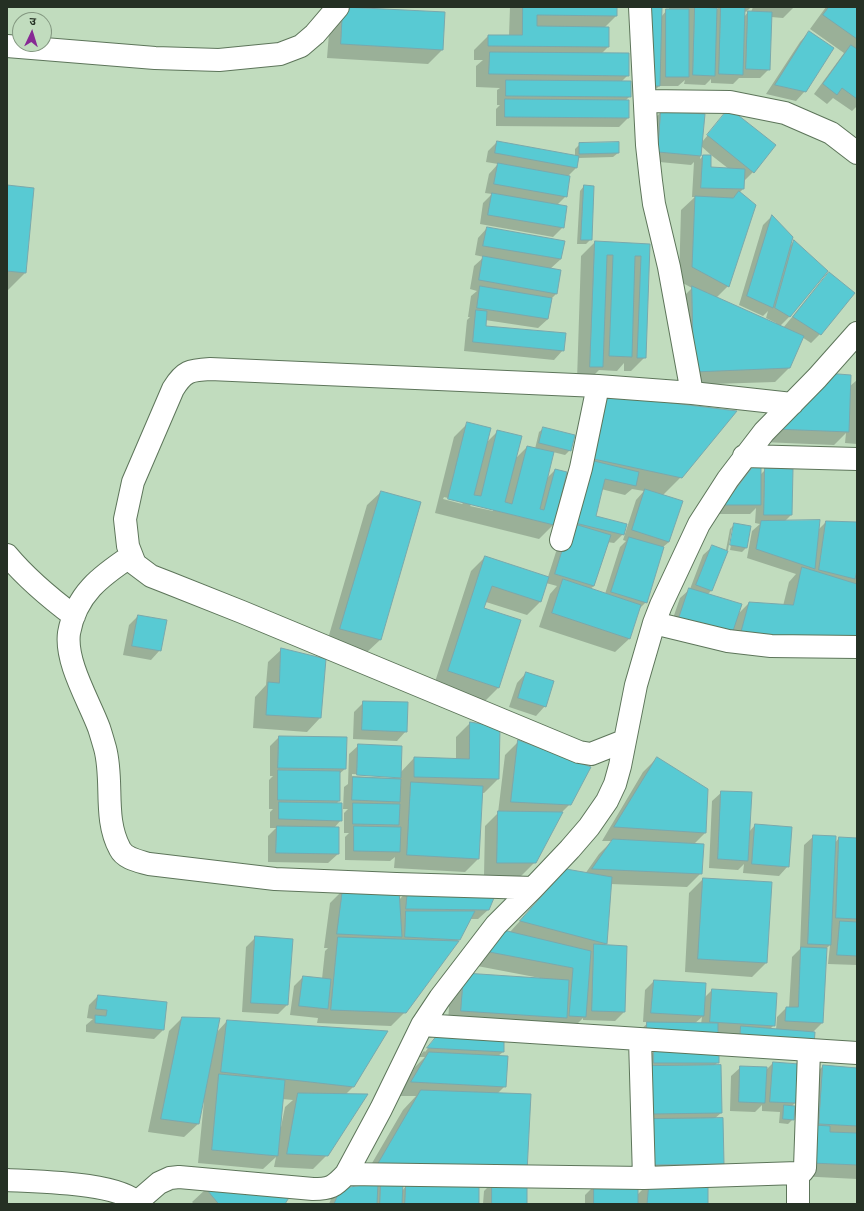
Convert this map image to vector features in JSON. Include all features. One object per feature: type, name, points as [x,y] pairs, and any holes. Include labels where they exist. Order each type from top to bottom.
[{"type":"street","points":[[7,46],[155,58],[210,60],[280,54],[301,46],[315,34],[338,7]]},
{"type":"street","points":[[640,7],[644,102],[653,198],[669,267],[692,393]]},
{"type":"street","points":[[644,102],[730,102],[785,113],[831,133],[857,153]]},
{"type":"street","points":[[7,1180],[93,1186],[116,1191],[134,1199],[138,1203],[159,1184],[170,1178],[179,1177],[312,1189],[322,1196],[338,1182],[346,1174],[381,1109],[422,1025],[440,998],[492,931],[589,827],[607,801],[615,784],[636,685],[654,623],[699,524],[744,456],[764,432],[792,404],[857,333]]},
{"type":"street","points":[[624,742],[591,754],[579,752],[242,612],[151,576],[135,564],[128,546],[125,519],[133,482],[173,389],[180,378],[193,370],[210,369],[598,386],[692,393],[792,404]]},
{"type":"street","points":[[561,540],[581,468],[598,386]]},
{"type":"street","points":[[744,456],[857,459]]},
{"type":"street","points":[[7,555],[44,593],[74,616]]},
{"type":"street","points":[[131,556],[91,586],[82,599],[74,616],[69,634],[70,656],[99,729],[106,753],[109,807],[114,834],[121,851],[133,860],[149,864],[275,879],[404,885],[533,888]]},
{"type":"street","points":[[654,623],[728,641],[771,646],[857,647]]},
{"type":"street","points":[[422,1025],[857,1052]]},
{"type":"street","points":[[640,1039],[644,1178]]},
{"type":"street","points":[[346,1174],[644,1178],[798,1174],[805,1168],[809,1050]]},
{"type":"street","points":[[798,1174],[798,1204]]},
{"type":"building","points":[[343,7],[445,12],[443,50],[341,44]]},
{"type":"building","points":[[523,7],[617,7],[617,16],[537,15],[537,26],[609,27],[609,47],[488,46],[488,35],[522,35]]},
{"type":"building","points":[[648,7],[662,7],[660,86],[647,86]]},
{"type":"building","points":[[695,7],[717,8],[715,76],[693,75]]},
{"type":"building","points":[[721,7],[745,7],[743,75],[719,74]]},
{"type":"building","points":[[829,7],[857,7],[857,39],[823,15]]},
{"type":"building","points":[[666,9],[689,9],[689,77],[666,77]]},
{"type":"building","points":[[748,11],[772,12],[770,70],[746,69]]},
{"type":"building","points":[[809,31],[834,48],[806,92],[775,85]]},
{"type":"building","points":[[851,45],[857,49],[857,99],[842,88],[837,95],[823,84]]},
{"type":"building","points":[[490,52],[629,53],[629,76],[489,74]]},
{"type":"building","points":[[506,80],[631,81],[631,97],[506,96]]},
{"type":"building","points":[[505,99],[629,100],[629,118],[505,117]]},
{"type":"building","points":[[729,108],[776,145],[754,173],[707,135]]},
{"type":"building","points":[[661,111],[705,114],[701,156],[658,152]]},
{"type":"building","points":[[497,141],[579,156],[577,168],[495,153]]},
{"type":"building","points":[[619,142],[619,153],[579,154],[579,143]]},
{"type":"building","points":[[703,155],[711,155],[711,167],[745,169],[744,189],[701,188]]},
{"type":"building","points":[[498,163],[570,176],[567,197],[494,184]]},
{"type":"building","points":[[7,185],[34,188],[26,273],[7,271]]},
{"type":"building","points":[[584,185],[594,186],[592,240],[581,240]]},
{"type":"building","points":[[739,191],[756,205],[729,287],[692,267],[695,196],[733,198]]},
{"type":"building","points":[[492,193],[567,206],[564,228],[488,215]]},
{"type":"building","points":[[772,215],[793,237],[773,308],[747,296]]},
{"type":"building","points":[[487,227],[565,241],[561,259],[483,246]]},
{"type":"building","points":[[794,240],[828,271],[790,317],[775,308]]},
{"type":"building","points":[[595,241],[650,244],[646,358],[637,358],[641,256],[635,256],[632,357],[609,356],[613,255],[607,255],[603,367],[590,367]]},
{"type":"building","points":[[483,256],[561,270],[557,294],[479,280]]},
{"type":"building","points":[[829,272],[855,293],[821,335],[793,317]]},
{"type":"building","points":[[480,286],[552,298],[548,319],[477,308]]},
{"type":"building","points":[[692,286],[804,336],[790,368],[694,372]]},
{"type":"building","points":[[476,310],[487,311],[486,326],[566,333],[564,351],[473,342]]},
{"type":"building","points":[[825,373],[851,375],[849,432],[774,429]]},
{"type":"building","points":[[607,395],[737,411],[682,478],[589,458]]},
{"type":"building","points":[[467,422],[491,428],[474,495],[481,496],[497,430],[522,436],[505,502],[512,504],[527,446],[554,452],[540,509],[544,510],[555,469],[567,472],[554,525],[448,499]]},
{"type":"building","points":[[543,427],[575,435],[571,451],[539,443]]},
{"type":"building","points":[[590,460],[639,472],[636,486],[605,479],[596,516],[627,524],[624,535],[575,523]]},
{"type":"building","points":[[755,464],[761,464],[761,505],[724,505]]},
{"type":"building","points":[[765,468],[793,469],[792,515],[764,515]]},
{"type":"building","points":[[645,489],[683,501],[669,542],[632,530]]},
{"type":"building","points":[[381,491],[421,502],[381,640],[340,629]]},
{"type":"building","points":[[820,520],[815,569],[756,549],[761,521]]},
{"type":"building","points":[[826,521],[857,522],[857,570],[855,579],[819,570]]},
{"type":"building","points":[[571,523],[611,535],[594,586],[555,574]]},
{"type":"building","points":[[734,523],[751,526],[747,548],[730,545]]},
{"type":"building","points":[[629,537],[664,547],[647,603],[611,592]]},
{"type":"building","points":[[712,545],[728,551],[712,591],[696,585]]},
{"type":"building","points":[[485,556],[549,577],[541,602],[492,586],[484,608],[521,620],[499,688],[448,671]]},
{"type":"building","points":[[802,567],[857,584],[857,638],[739,639],[749,602],[793,605]]},
{"type":"building","points":[[563,579],[641,605],[630,639],[552,613]]},
{"type":"building","points":[[689,588],[742,604],[732,634],[679,618]]},
{"type":"building","points":[[138,615],[167,620],[161,651],[132,646]]},
{"type":"building","points":[[281,648],[326,659],[321,718],[266,715],[268,682],[279,683]]},
{"type":"building","points":[[526,672],[554,681],[546,707],[518,698]]},
{"type":"building","points":[[363,701],[408,702],[407,732],[362,730]]},
{"type":"building","points":[[470,722],[500,727],[499,779],[414,777],[414,757],[469,759]]},
{"type":"building","points":[[279,736],[347,737],[346,769],[278,768]]},
{"type":"building","points":[[518,740],[591,767],[571,805],[511,802]]},
{"type":"building","points":[[358,744],[402,746],[401,778],[357,775]]},
{"type":"building","points":[[657,757],[708,789],[706,833],[614,827]]},
{"type":"building","points":[[278,770],[340,771],[340,801],[278,800]]},
{"type":"building","points":[[353,777],[401,779],[400,802],[352,800]]},
{"type":"building","points":[[411,782],[483,786],[479,859],[407,855]]},
{"type":"building","points":[[721,791],[752,792],[748,861],[718,859]]},
{"type":"building","points":[[279,802],[342,803],[342,821],[279,819]]},
{"type":"building","points":[[353,803],[400,804],[399,825],[353,824]]},
{"type":"building","points":[[498,811],[563,812],[536,863],[497,863]]},
{"type":"building","points":[[755,824],[792,827],[789,867],[752,864]]},
{"type":"building","points":[[277,826],[339,827],[339,854],[276,853]]},
{"type":"building","points":[[354,826],[401,827],[400,852],[354,851]]},
{"type":"building","points":[[813,835],[836,836],[831,945],[808,944]]},
{"type":"building","points":[[839,837],[857,838],[857,919],[836,918]]},
{"type":"building","points":[[613,839],[704,844],[702,874],[592,869]]},
{"type":"building","points":[[566,869],[612,877],[607,944],[520,921]]},
{"type":"building","points":[[703,878],[772,882],[767,963],[698,959]]},
{"type":"building","points":[[343,888],[399,890],[402,937],[337,934]]},
{"type":"building","points":[[408,889],[496,893],[489,910],[406,909]]},
{"type":"building","points":[[406,911],[475,911],[460,940],[405,937]]},
{"type":"building","points":[[840,921],[857,922],[857,956],[837,955]]},
{"type":"building","points":[[499,929],[591,951],[586,1017],[569,1016],[573,968],[484,951]]},
{"type":"building","points":[[255,936],[293,939],[288,1005],[251,1003]]},
{"type":"building","points":[[338,937],[459,941],[406,1013],[331,1010]]},
{"type":"building","points":[[594,944],[627,946],[625,1012],[592,1011]]},
{"type":"building","points":[[801,947],[827,948],[823,1023],[785,1021],[786,1007],[798,1007]]},
{"type":"building","points":[[464,973],[569,980],[567,1018],[461,1011]]},
{"type":"building","points":[[303,976],[331,979],[328,1009],[299,1006]]},
{"type":"building","points":[[654,980],[706,983],[704,1016],[651,1013]]},
{"type":"building","points":[[712,989],[777,993],[775,1026],[710,1022]]},
{"type":"building","points":[[98,995],[167,1002],[164,1030],[95,1023],[95,1015],[106,1016],[107,1010],[96,1009]]},
{"type":"building","points":[[182,1017],[220,1018],[199,1124],[161,1119]]},
{"type":"building","points":[[227,1020],[388,1031],[354,1087],[221,1072]]},
{"type":"building","points":[[647,1022],[718,1023],[718,1037],[647,1036]]},
{"type":"building","points":[[741,1026],[815,1032],[814,1045],[740,1040]]},
{"type":"building","points":[[441,1031],[504,1035],[504,1052],[427,1048]]},
{"type":"building","points":[[654,1050],[719,1050],[719,1063],[654,1063]]},
{"type":"building","points":[[429,1052],[508,1056],[506,1087],[411,1082]]},
{"type":"building","points":[[773,1062],[799,1064],[796,1103],[770,1102]]},
{"type":"building","points":[[721,1065],[722,1113],[651,1114],[650,1066]]},
{"type":"building","points":[[823,1065],[857,1068],[857,1126],[819,1124]]},
{"type":"building","points":[[740,1066],[767,1067],[765,1103],[739,1102]]},
{"type":"building","points":[[219,1074],[285,1080],[278,1156],[212,1150]]},
{"type":"building","points":[[421,1090],[531,1094],[527,1172],[378,1164]]},
{"type":"building","points":[[298,1093],[368,1094],[328,1156],[287,1154]]},
{"type":"building","points":[[784,1105],[795,1106],[794,1120],[783,1119]]},
{"type":"building","points":[[723,1118],[724,1164],[652,1165],[652,1119]]},
{"type":"building","points":[[813,1125],[830,1126],[830,1132],[857,1133],[857,1165],[811,1163]]},
{"type":"building","points":[[381,1181],[403,1183],[402,1204],[380,1204]]},
{"type":"building","points":[[492,1181],[527,1181],[527,1204],[492,1204]]},
{"type":"building","points":[[708,1181],[708,1204],[647,1204],[649,1182]]},
{"type":"building","points":[[378,1183],[377,1204],[334,1204],[340,1189]]},
{"type":"building","points":[[406,1185],[479,1187],[479,1204],[405,1204]]},
{"type":"building","points":[[594,1185],[638,1185],[638,1204],[594,1204]]},
{"type":"building","points":[[205,1187],[293,1191],[285,1204],[219,1204]]}]
